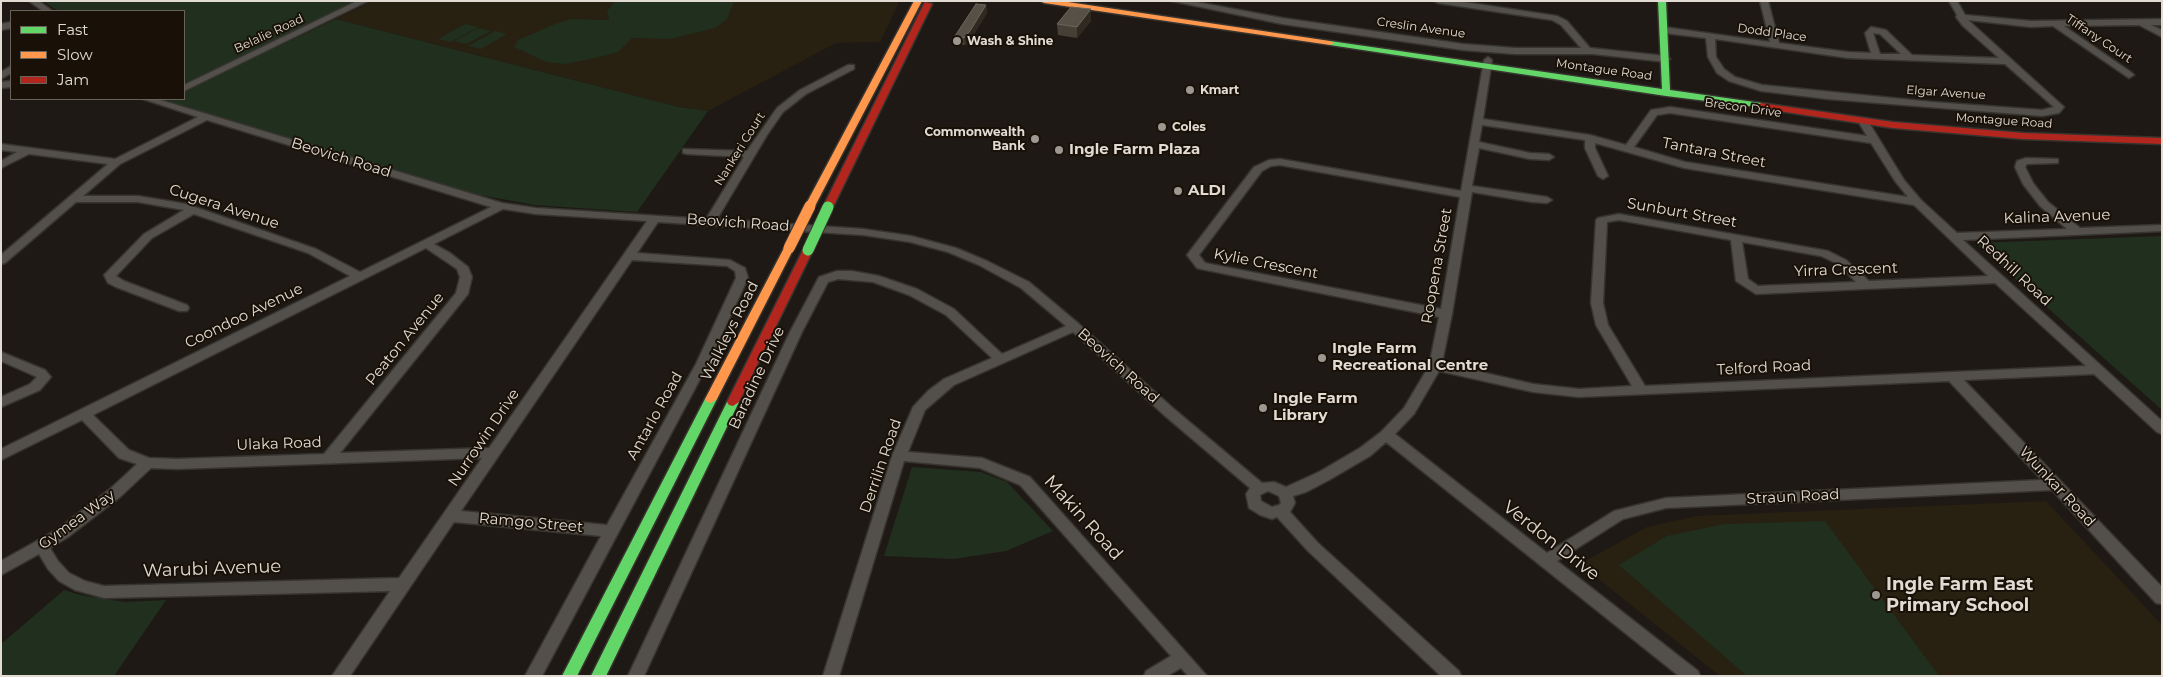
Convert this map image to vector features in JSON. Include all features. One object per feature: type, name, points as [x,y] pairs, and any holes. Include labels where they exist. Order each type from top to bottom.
[{"type":"main road","points":[[598,676],[930,1]]},
{"type":"main road","name":"Montague Road","points":[[1044,1],[1861,117],[2023,136],[2162,141]]},
{"type":"main road","name":"Montague Road","points":[[1090,1],[1487,63]]},
{"type":"main road","points":[[1662,1],[1666,89]]},
{"type":"main road","name":"Walkleys Road","points":[[569,676],[915,4]]},
{"type":"main road","name":"Montague Road","points":[[1861,117],[2017,128],[2162,132]]},
{"type":"street","points":[[33,1],[46,10]]},
{"type":"street","name":"Belalie Road","points":[[185,88],[364,1]]},
{"type":"street","name":"Creslin Avenue","points":[[1176,1],[1282,21],[1463,47],[1515,51],[1587,50],[1666,60]]},
{"type":"street","points":[[1438,1],[1554,18],[1564,23],[1587,50]]},
{"type":"street","points":[[1764,1],[1775,45]]},
{"type":"street","name":"Elgar Avenue","points":[[1710,37],[1712,57],[1720,71],[1732,79],[1761,88],[1836,97],[1984,109],[2042,113],[2053,112],[2058,109],[2054,102],[1960,17],[1953,1]]},
{"type":"street","points":[[1960,17],[2017,23],[2055,24],[2162,22]]},
{"type":"street","points":[[2142,23],[2162,34]]},
{"type":"street","name":"Tiffany Court","points":[[2055,24],[2129,75]]},
{"type":"street","name":"Dodd Place","points":[[1664,30],[1877,57],[2008,62]]},
{"type":"street","points":[[1877,57],[1869,33],[1871,30],[1883,32],[1910,58]]},
{"type":"street","name":"Roopena Street","points":[[1285,493],[1301,488],[1324,476],[1365,452],[1386,435],[1409,411],[1435,366],[1446,314],[1487,63]]},
{"type":"street","name":"Nankeri Court","points":[[710,221],[771,121],[785,104],[803,92],[851,67]]},
{"type":"street","name":"Beovich Road","points":[[157,100],[206,117],[501,206],[544,211],[863,232],[911,239],[938,246],[983,263],[1025,285],[1075,327],[1169,412],[1259,488]]},
{"type":"street","name":"Brecon Drive","points":[[1628,149],[1654,112],[1670,110],[1874,140]]},
{"type":"street","points":[[1,261],[116,162],[206,117]]},
{"type":"street","name":"Redhill Road","points":[[1861,117],[1900,181],[1917,202],[2162,429]]},
{"type":"street","name":"Tantara Street","points":[[1478,121],[1590,138],[1684,165],[1917,202]]},
{"type":"street","points":[[1590,138],[1590,148],[1603,176]]},
{"type":"street","points":[[1474,144],[1530,156],[1549,157]]},
{"type":"street","points":[[1,147],[116,162]]},
{"type":"street","points":[[1,165],[28,150]]},
{"type":"street","points":[[687,151],[751,154]]},
{"type":"street","points":[[2054,161],[2026,162],[2021,164],[2020,167],[2028,184],[2044,204],[2077,231]]},
{"type":"street","name":"Kylie Crescent","points":[[1446,314],[1201,266],[1193,255],[1258,169],[1269,164],[1280,162],[1467,191]]},
{"type":"street","points":[[1467,191],[1547,200]]},
{"type":"street","name":"Cugera Avenue","points":[[71,199],[149,200],[192,210],[312,251],[330,259],[360,277]]},
{"type":"street","name":"Coondoo Avenue","points":[[1,455],[501,206]]},
{"type":"street","points":[[183,308],[120,284],[112,280],[110,276],[148,236],[192,210]]},
{"type":"street","name":"Sunburt Street","points":[[1641,390],[1602,325],[1597,303],[1602,220],[1620,217],[1824,253],[1842,262],[1866,285]]},
{"type":"street","name":"Nurrowin Drive","points":[[340,676],[655,218]]},
{"type":"street","name":"Kalina Avenue","points":[[1953,237],[2162,228]]},
{"type":"street","name":"Yirra Crescent","points":[[1736,238],[1742,281],[1756,290],[1998,279]]},
{"type":"street","name":"Peaton Avenue","points":[[328,458],[462,294],[466,277],[462,267],[427,244]]},
{"type":"street","name":"Antarlo Road","points":[[533,676],[610,530],[706,356],[740,284],[742,274],[739,268],[730,263],[628,256]]},
{"type":"street","name":"Baradine Drive","points":[[636,676],[796,332],[823,280],[837,275],[852,275],[874,279],[913,292],[950,312],[1000,359]]},
{"type":"street","name":"Derrilin Road","points":[[831,676],[899,456],[915,416],[926,400],[949,382],[1075,327]]},
{"type":"street","points":[[1,356],[40,373],[45,378],[35,387],[1,403]]},
{"type":"street","name":"Telford Road","points":[[1435,366],[1533,388],[1579,393],[2098,370]]},
{"type":"street","name":"Wunkar Road","points":[[1952,376],[2162,598]]},
{"type":"street","name":"Ulaka Road","points":[[84,414],[124,454],[148,463],[177,464],[494,454]]},
{"type":"street","name":"Verdon Drive","points":[[1386,435],[1692,676]]},
{"type":"street","name":"Makin Road","points":[[899,456],[982,463],[1025,481],[1199,676]]},
{"type":"street","name":"Gymea Way","points":[[1,569],[42,547],[98,507],[148,463]]},
{"type":"street","name":"Straun Road","points":[[1546,561],[1619,515],[1666,503],[2055,485]]},
{"type":"street","points":[[1274,487],[1285,493],[1288,503],[1280,511],[1265,511],[1254,504],[1253,494],[1259,488],[1274,487]]},
{"type":"street","points":[[1280,511],[1296,530],[1341,573],[1453,676]]},
{"type":"street","name":"Ramgo Street","points":[[451,516],[610,530]]},
{"type":"street","name":"Warubi Avenue","points":[[42,547],[52,565],[64,577],[82,586],[104,592],[403,584]]},
{"type":"street","points":[[1152,676],[1183,658]]},
{"type":"shaded area","points":[[372,1],[899,2],[880,42],[836,43],[708,111],[679,107],[336,19]]},
{"type":"shaded area","name":"Ingle Farm East Primary School","points":[[2046,501],[2162,625],[2162,676],[1720,676],[1580,564],[1647,527],[1697,516]]},
{"type":"green space","points":[[43,1],[358,1],[185,84],[185,10],[56,10]]},
{"type":"green space","points":[[615,1],[734,1],[727,19],[715,28],[670,39],[632,38],[618,52],[586,60],[565,64],[546,62],[514,47],[518,40],[571,19],[609,20],[607,11]]},
{"type":"green space","points":[[336,19],[679,107],[708,111],[637,212],[534,205],[475,194],[169,102],[170,100],[185,100],[185,91]]},
{"type":"green space","points":[[465,24],[478,27],[451,42],[438,39]]},
{"type":"green space","points":[[478,28],[491,31],[466,44],[454,41]]},
{"type":"green space","points":[[495,31],[507,34],[481,49],[468,46]]},
{"type":"green space","points":[[2162,236],[2162,410],[1975,243]]},
{"type":"green space","points":[[912,467],[981,472],[1007,482],[1053,531],[1006,551],[954,559],[884,556]]},
{"type":"green space","points":[[1825,521],[1939,676],[1747,676],[1619,565],[1667,536],[1724,524]]},
{"type":"green space","points":[[64,590],[80,595],[125,602],[166,600],[114,676],[1,676],[1,644]]},
{"type":"building","points":[[976,4],[986,5],[964,38],[955,36]]},
{"type":"building","points":[[1071,7],[1091,9],[1077,27],[1057,24]]},
{"type":"traffic: fast","points":[[1662,1],[1666,93]]},
{"type":"traffic: fast","points":[[1330,43],[1761,106]]},
{"type":"traffic: fast","points":[[808,250],[828,207]]},
{"type":"traffic: fast","points":[[569,676],[711,399]]},
{"type":"traffic: fast","points":[[598,676],[733,402]]},
{"type":"traffic: slow","points":[[810,206],[918,1]]},
{"type":"traffic: slow","points":[[1044,1],[1330,43]]},
{"type":"traffic: slow","points":[[789,248],[810,206]]},
{"type":"traffic: slow","points":[[711,399],[789,248]]},
{"type":"traffic: jam","points":[[828,207],[928,4]]},
{"type":"traffic: jam","points":[[1761,106],[1893,125],[2023,136],[2162,141]]},
{"type":"traffic: jam","points":[[733,402],[808,250]]},
{"type":"place","name":"Wash & Shine","points":[[957,41]]},
{"type":"place","name":"Kmart","points":[[1190,90]]},
{"type":"place","name":"Coles","points":[[1162,127]]},
{"type":"place","name":"Commonwealth Bank","points":[[1035,139]]},
{"type":"place","name":"Ingle Farm Plaza","points":[[1059,150]]},
{"type":"place","name":"ALDI","points":[[1178,191]]},
{"type":"place","name":"Ingle Farm Recreational Centre","points":[[1322,358]]},
{"type":"place","name":"Ingle Farm Library","points":[[1263,408]]},
{"type":"place","name":"Ingle Farm East Primary School","points":[[1876,595]]}]
